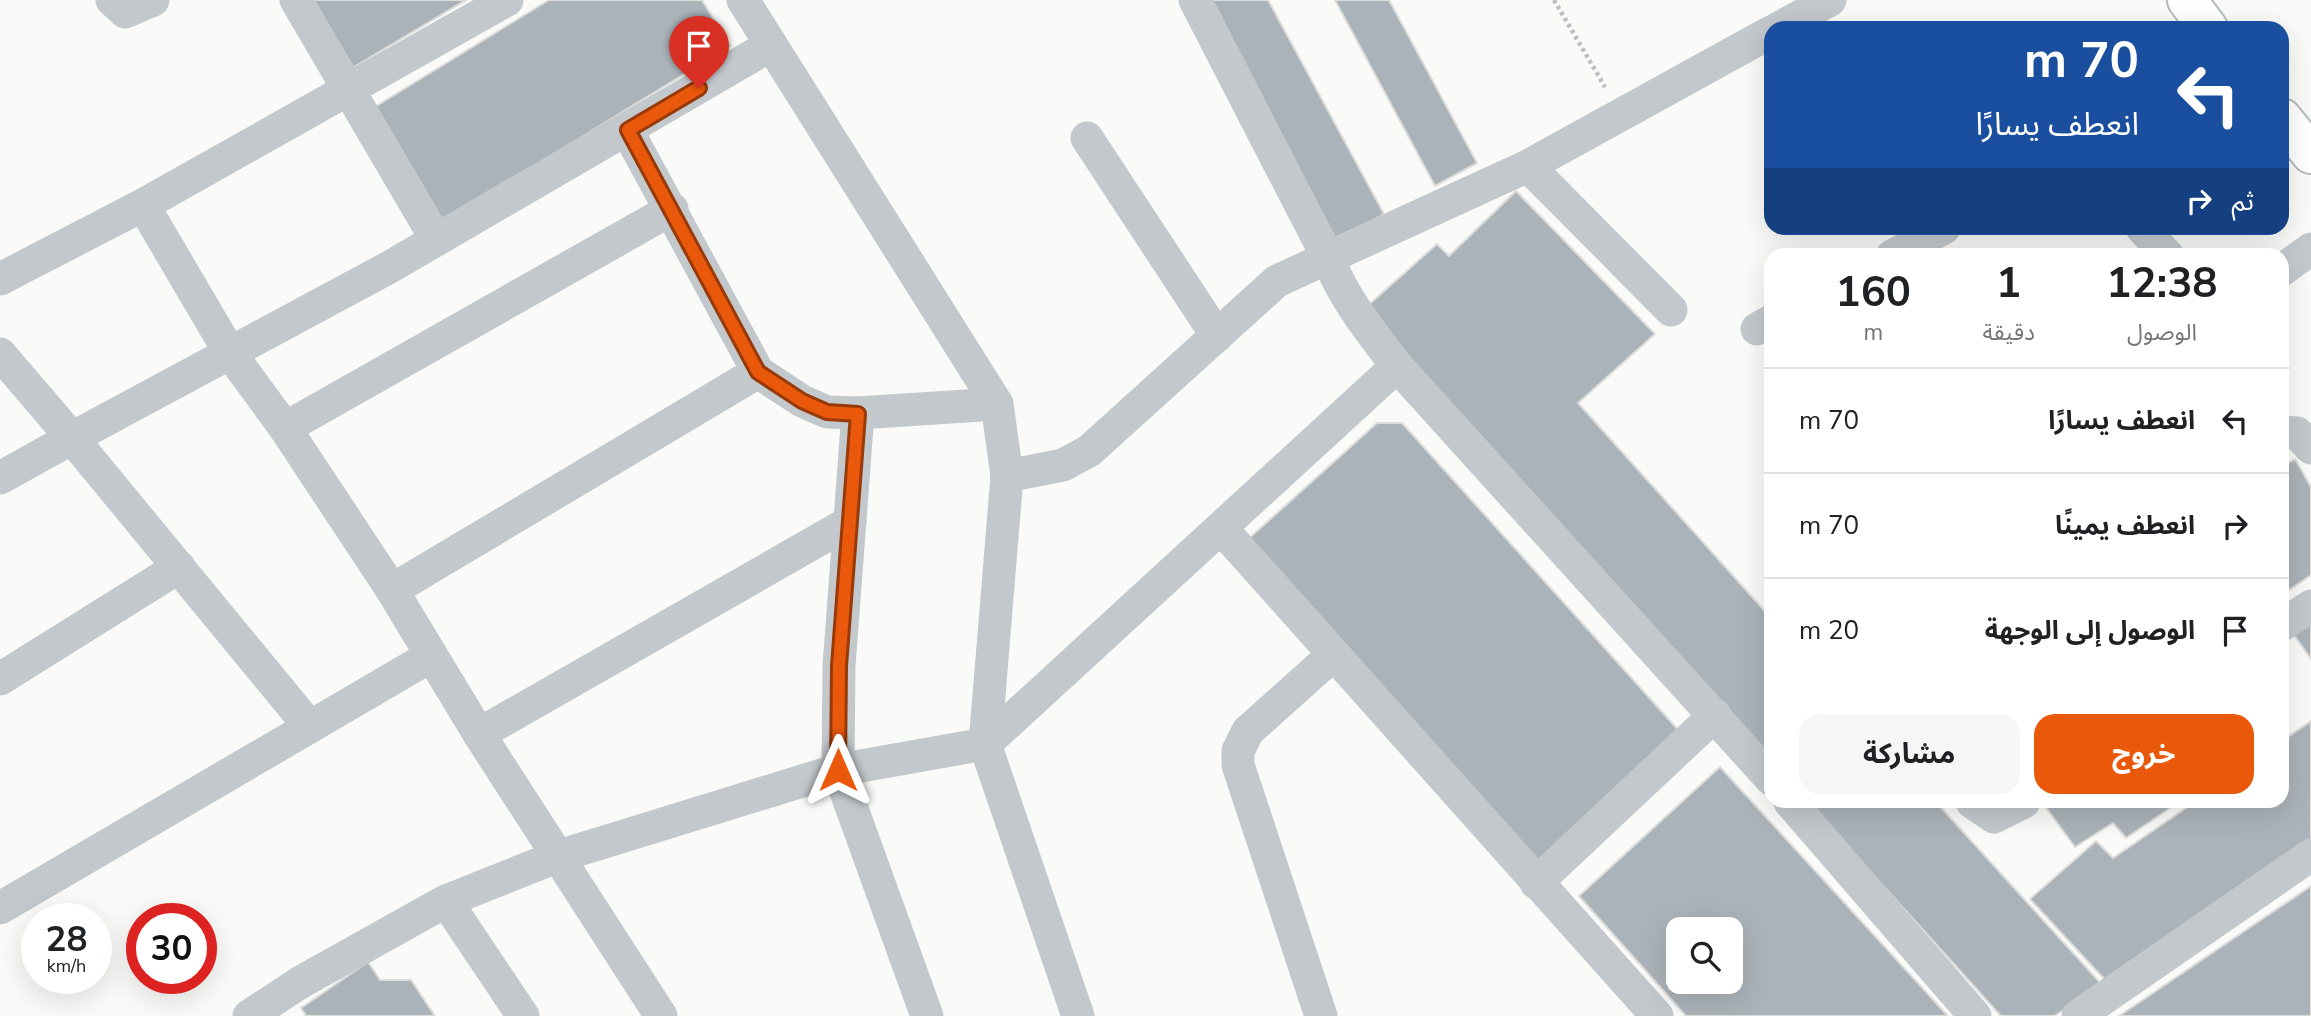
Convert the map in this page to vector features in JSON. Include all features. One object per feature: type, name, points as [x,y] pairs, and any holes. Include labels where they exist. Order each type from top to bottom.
[{"type":"main road","points":[[2187,0],[2203,21]]},
{"type":"main road","points":[[2289,127],[2311,154]]},
{"type":"street","points":[[112,0],[125,12],[153,0]]},
{"type":"street","points":[[296,0],[436,239]]},
{"type":"street","points":[[0,279],[143,205],[507,0]]},
{"type":"street","points":[[743,0],[998,404],[1007,476],[985,744],[1078,1016]]},
{"type":"street","points":[[1195,0],[1346,296],[1397,366],[1764,771]]},
{"type":"street","points":[[1792,21],[1830,0]]},
{"type":"street","points":[[1007,476],[1063,465],[1088,451],[1277,281],[1528,166],[1764,36]]},
{"type":"street","points":[[0,478],[388,268],[771,45]]},
{"type":"street","points":[[628,130],[758,372],[802,401],[827,412],[858,414],[998,404]]},
{"type":"street","points":[[1087,138],[1217,336]]},
{"type":"street","points":[[1528,166],[1671,310]]},
{"type":"street","points":[[143,205],[230,353],[285,428],[392,590],[479,734],[661,1016]]},
{"type":"street","points":[[285,428],[672,209]]},
{"type":"street","points":[[1907,248],[1931,235]]},
{"type":"street","points":[[2148,235],[2161,248]]},
{"type":"street","points":[[2289,265],[2311,248]]},
{"type":"street","points":[[0,354],[310,727]]},
{"type":"street","points":[[249,1016],[301,982],[446,901],[559,856],[838,770],[985,744],[1397,366]]},
{"type":"street","points":[[392,590],[758,372]]},
{"type":"street","points":[[858,414],[839,666],[838,770],[927,1016]]},
{"type":"street","points":[[2289,432],[2297,433],[2311,448]]},
{"type":"street","points":[[479,734],[850,522]]},
{"type":"street","points":[[1221,527],[1657,1016]]},
{"type":"street","points":[[0,679],[178,567]]},
{"type":"street","points":[[2289,620],[2311,606]]},
{"type":"street","points":[[1321,1016],[1238,765],[1238,751],[1248,731],[1333,655]]},
{"type":"street","points":[[0,908],[432,656]]},
{"type":"street","points":[[1536,883],[1716,715]]},
{"type":"street","points":[[1795,808],[1976,1016]]},
{"type":"street","points":[[1981,808],[1994,817],[2012,808]]},
{"type":"street","points":[[2078,1016],[2311,855]]},
{"type":"street","points":[[446,901],[523,1016]]},
{"type":"path","points":[[1554,0],[1621,115]]},
{"type":"building","points":[[307,0],[466,0],[349,70]]},
{"type":"building","points":[[549,0],[702,0],[730,46],[435,227],[365,113]]},
{"type":"building","points":[[1206,0],[1268,0],[1384,214],[1337,241]]},
{"type":"building","points":[[1335,0],[1389,0],[1477,163],[1435,186]]},
{"type":"building","points":[[1516,191],[1655,334],[1578,403],[1764,610],[1764,753],[1364,309],[1437,244],[1449,256]]},
{"type":"building","points":[[1377,423],[1402,423],[1681,733],[1536,864],[1245,542]]},
{"type":"building","points":[[2295,459],[2311,487],[2311,575],[2289,590],[2289,462]]},
{"type":"building","points":[[2311,623],[2311,659],[2294,635]]},
{"type":"building","points":[[2311,721],[2311,841],[2107,982],[2030,899],[2096,841],[2113,858],[2186,808],[2289,808],[2289,736]]},
{"type":"building","points":[[1720,767],[1948,1016],[1686,1016],[1666,994],[1743,994],[1743,917],[1666,917],[1666,994],[1579,896]]},
{"type":"building","points":[[1812,808],[1941,808],[2103,986],[2054,1016],[2001,1016]]},
{"type":"building","points":[[2046,808],[2170,808],[2126,838],[2113,823],[2075,847]]},
{"type":"building","points":[[2311,886],[2311,1016],[2119,1016]]},
{"type":"building","points":[[368,962],[380,980],[411,980],[435,1016],[306,1016],[301,1008]]},
{"type":"route","points":[[699,88],[628,130],[758,372],[802,401],[827,412],[858,414],[839,666],[838,770]]}]
